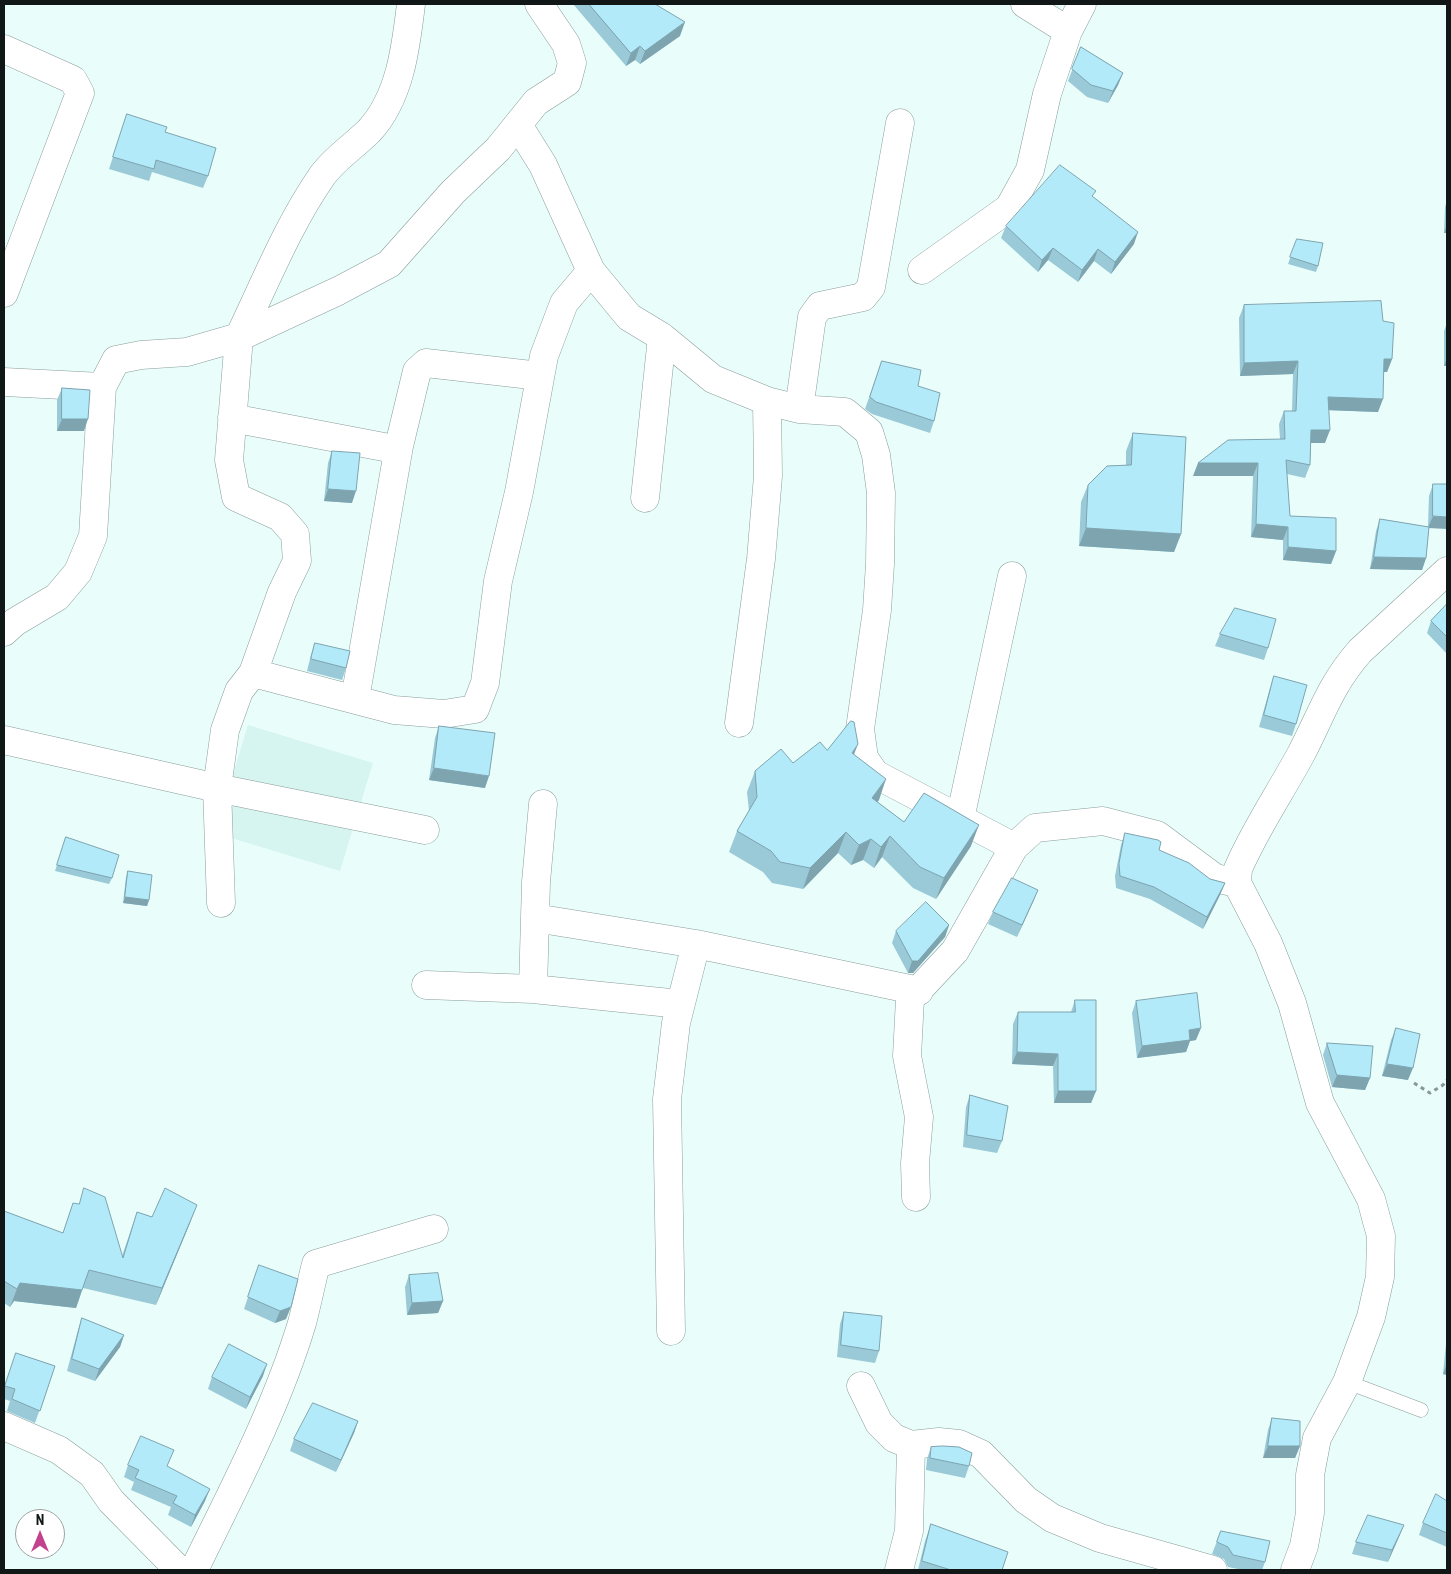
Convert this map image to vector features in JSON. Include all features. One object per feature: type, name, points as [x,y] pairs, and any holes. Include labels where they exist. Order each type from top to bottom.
[{"type":"street","points":[[221,903],[217,788],[225,730],[240,691],[253,674],[282,592],[296,561],[295,534],[280,517],[236,497],[228,460],[239,337],[296,218],[323,174],[370,129],[396,87],[407,40],[411,4]]},
{"type":"street","points":[[4,632],[15,622],[57,597],[78,572],[93,536],[102,388],[116,360],[187,352],[239,337],[338,291],[389,264],[453,192],[498,149],[536,102],[567,82],[572,63],[566,44],[539,4]]},
{"type":"street","points":[[1025,4],[1068,31]]},
{"type":"street","points":[[922,270],[1008,208],[1030,170],[1047,94],[1068,31],[1082,4]]},
{"type":"street","points":[[4,49],[73,80],[80,93],[4,293]]},
{"type":"street","points":[[799,409],[812,317],[820,306],[863,297],[871,287],[900,123]]},
{"type":"street","points":[[518,125],[543,165],[591,271],[630,317],[662,337],[713,379],[767,402],[799,409],[845,412],[869,432],[876,455],[881,493],[880,564],[877,610],[860,729],[864,758],[875,774],[1014,848]]},
{"type":"street","points":[[253,674],[394,710],[444,714],[475,709],[485,683],[498,581],[519,492],[544,356],[564,303],[591,271]]},
{"type":"street","points":[[645,498],[662,337]]},
{"type":"street","points":[[355,699],[399,446],[418,371],[426,363],[540,376]]},
{"type":"street","points":[[4,382],[102,388]]},
{"type":"street","points":[[739,723],[761,559],[767,485],[767,402]]},
{"type":"street","points":[[232,418],[389,448],[399,446]]},
{"type":"street","points":[[1295,1570],[1310,1513],[1310,1475],[1317,1438],[1347,1382],[1371,1317],[1380,1277],[1382,1236],[1370,1199],[1320,1102],[1292,1003],[1268,943],[1237,883],[1238,869],[1245,852],[1301,753],[1337,681],[1360,651],[1447,571]]},
{"type":"street","points":[[960,819],[1012,576]]},
{"type":"street","points":[[4,740],[217,788],[425,830]]},
{"type":"street","points":[[533,989],[535,918],[543,804]]},
{"type":"street","points":[[916,1197],[915,1163],[919,1117],[907,1056],[910,999],[955,952],[1014,848],[1035,828],[1103,821],[1157,835],[1215,878],[1237,883]]},
{"type":"street","points":[[535,918],[696,944],[919,990]]},
{"type":"street","points":[[671,1331],[666,1099],[680,1004],[696,944]]},
{"type":"street","points":[[426,985],[533,989],[680,1004]]},
{"type":"street","points":[[194,1570],[249,1455],[275,1394],[302,1324],[316,1264],[434,1230]]},
{"type":"street","points":[[861,1386],[878,1423],[894,1438],[911,1446],[939,1442],[959,1444],[981,1454],[1026,1500],[1052,1518],[1100,1538],[1213,1570]]},
{"type":"street","points":[[4,1426],[59,1450],[92,1474],[111,1501],[179,1570]]},
{"type":"street","points":[[899,1570],[909,1531],[911,1446]]},
{"type":"lane","points":[[1347,1382],[1421,1410]]},
{"type":"path","points":[[1414,1083],[1430,1093],[1444,1085],[1447,1080]]},
{"type":"shaded area","points":[[248,725],[373,763],[340,871],[215,833]]},
{"type":"building","points":[[589,4],[655,4],[685,22],[645,51],[640,46],[631,53]]},
{"type":"building","points":[[1081,47],[1123,73],[1113,91],[1091,85],[1072,69]]},
{"type":"building","points":[[127,114],[167,127],[165,132],[216,148],[208,176],[156,160],[154,169],[113,157]]},
{"type":"building","points":[[1060,165],[1096,191],[1092,196],[1138,232],[1115,262],[1098,249],[1082,270],[1053,248],[1042,260],[1006,226]]},
{"type":"building","points":[[1297,239],[1323,243],[1318,266],[1290,257]]},
{"type":"building","points":[[1381,301],[1383,321],[1394,323],[1392,359],[1384,359],[1383,399],[1328,397],[1330,430],[1311,430],[1310,465],[1286,460],[1290,516],[1336,518],[1336,551],[1288,547],[1288,527],[1256,524],[1258,463],[1198,463],[1228,440],[1285,439],[1284,411],[1296,411],[1298,361],[1244,363],[1244,305]]},
{"type":"building","points":[[882,361],[921,370],[918,386],[940,393],[934,421],[876,402],[870,397]]},
{"type":"building","points":[[62,388],[90,390],[88,419],[62,419]]},
{"type":"building","points":[[1133,433],[1186,437],[1181,534],[1086,528],[1088,485],[1107,466],[1131,465]]},
{"type":"building","points":[[332,451],[360,453],[356,491],[328,489]]},
{"type":"building","points":[[1433,484],[1447,484],[1447,517],[1433,516]]},
{"type":"building","points":[[1380,519],[1429,527],[1426,558],[1374,557]]},
{"type":"building","points":[[1447,604],[1447,637],[1431,621]]},
{"type":"building","points":[[1235,608],[1276,619],[1268,648],[1220,634]]},
{"type":"building","points":[[315,643],[350,651],[346,668],[311,659]]},
{"type":"building","points":[[1274,676],[1307,685],[1296,724],[1264,715]]},
{"type":"building","points":[[851,721],[854,722],[858,744],[852,753],[886,779],[872,798],[904,822],[924,793],[979,825],[944,878],[920,867],[890,836],[881,847],[871,839],[859,845],[846,832],[810,868],[780,862],[771,851],[737,831],[757,797],[755,771],[781,749],[793,763],[820,742],[827,750]]},
{"type":"building","points":[[439,726],[495,733],[489,776],[434,768]]},
{"type":"building","points":[[1125,833],[1158,840],[1161,842],[1159,850],[1189,863],[1210,879],[1225,883],[1207,917],[1154,887],[1120,876],[1119,864]]},
{"type":"building","points":[[66,837],[119,855],[112,878],[57,865]]},
{"type":"building","points":[[128,871],[152,875],[149,900],[125,897]]},
{"type":"building","points":[[1012,878],[1038,890],[1022,925],[993,912]]},
{"type":"building","points":[[926,902],[949,925],[918,961],[912,961],[896,931]]},
{"type":"building","points":[[1197,993],[1201,1028],[1189,1030],[1190,1040],[1142,1046],[1136,1001]]},
{"type":"building","points":[[1075,1000],[1096,1000],[1096,1091],[1058,1091],[1058,1054],[1017,1052],[1018,1012],[1075,1012]]},
{"type":"building","points":[[1396,1028],[1420,1034],[1413,1068],[1387,1064]]},
{"type":"building","points":[[1327,1043],[1373,1046],[1370,1078],[1337,1075]]},
{"type":"building","points":[[970,1095],[1008,1106],[1002,1141],[967,1135]]},
{"type":"building","points":[[84,1188],[105,1197],[123,1258],[137,1212],[152,1217],[165,1188],[197,1205],[162,1288],[89,1270],[82,1290],[20,1283],[17,1289],[4,1281],[4,1211],[63,1233],[73,1203],[79,1204]]},
{"type":"building","points":[[259,1265],[298,1279],[291,1307],[280,1311],[248,1297]]},
{"type":"building","points":[[438,1273],[443,1301],[412,1303],[409,1275]]},
{"type":"building","points":[[844,1312],[882,1316],[879,1351],[841,1345]]},
{"type":"building","points":[[82,1318],[124,1335],[99,1369],[72,1359]]},
{"type":"building","points":[[229,1344],[267,1364],[250,1397],[212,1377]]},
{"type":"building","points":[[16,1353],[55,1366],[40,1411],[12,1399],[15,1389],[5,1386]]},
{"type":"building","points":[[313,1403],[358,1421],[341,1460],[294,1439]]},
{"type":"building","points":[[1272,1418],[1300,1421],[1300,1446],[1268,1446]]},
{"type":"building","points":[[141,1436],[174,1450],[167,1466],[210,1489],[195,1515],[173,1503],[177,1496],[135,1478],[139,1470],[128,1465]]},
{"type":"building","points":[[931,1447],[959,1447],[972,1453],[969,1466],[930,1458]]},
{"type":"building","points":[[1436,1494],[1447,1501],[1447,1533],[1423,1523]]},
{"type":"building","points":[[1368,1515],[1404,1525],[1392,1550],[1356,1542]]},
{"type":"building","points":[[931,1524],[1008,1552],[1002,1570],[951,1570],[922,1561]]},
{"type":"building","points":[[1221,1531],[1270,1541],[1265,1562],[1233,1555],[1228,1547],[1217,1542]]}]
